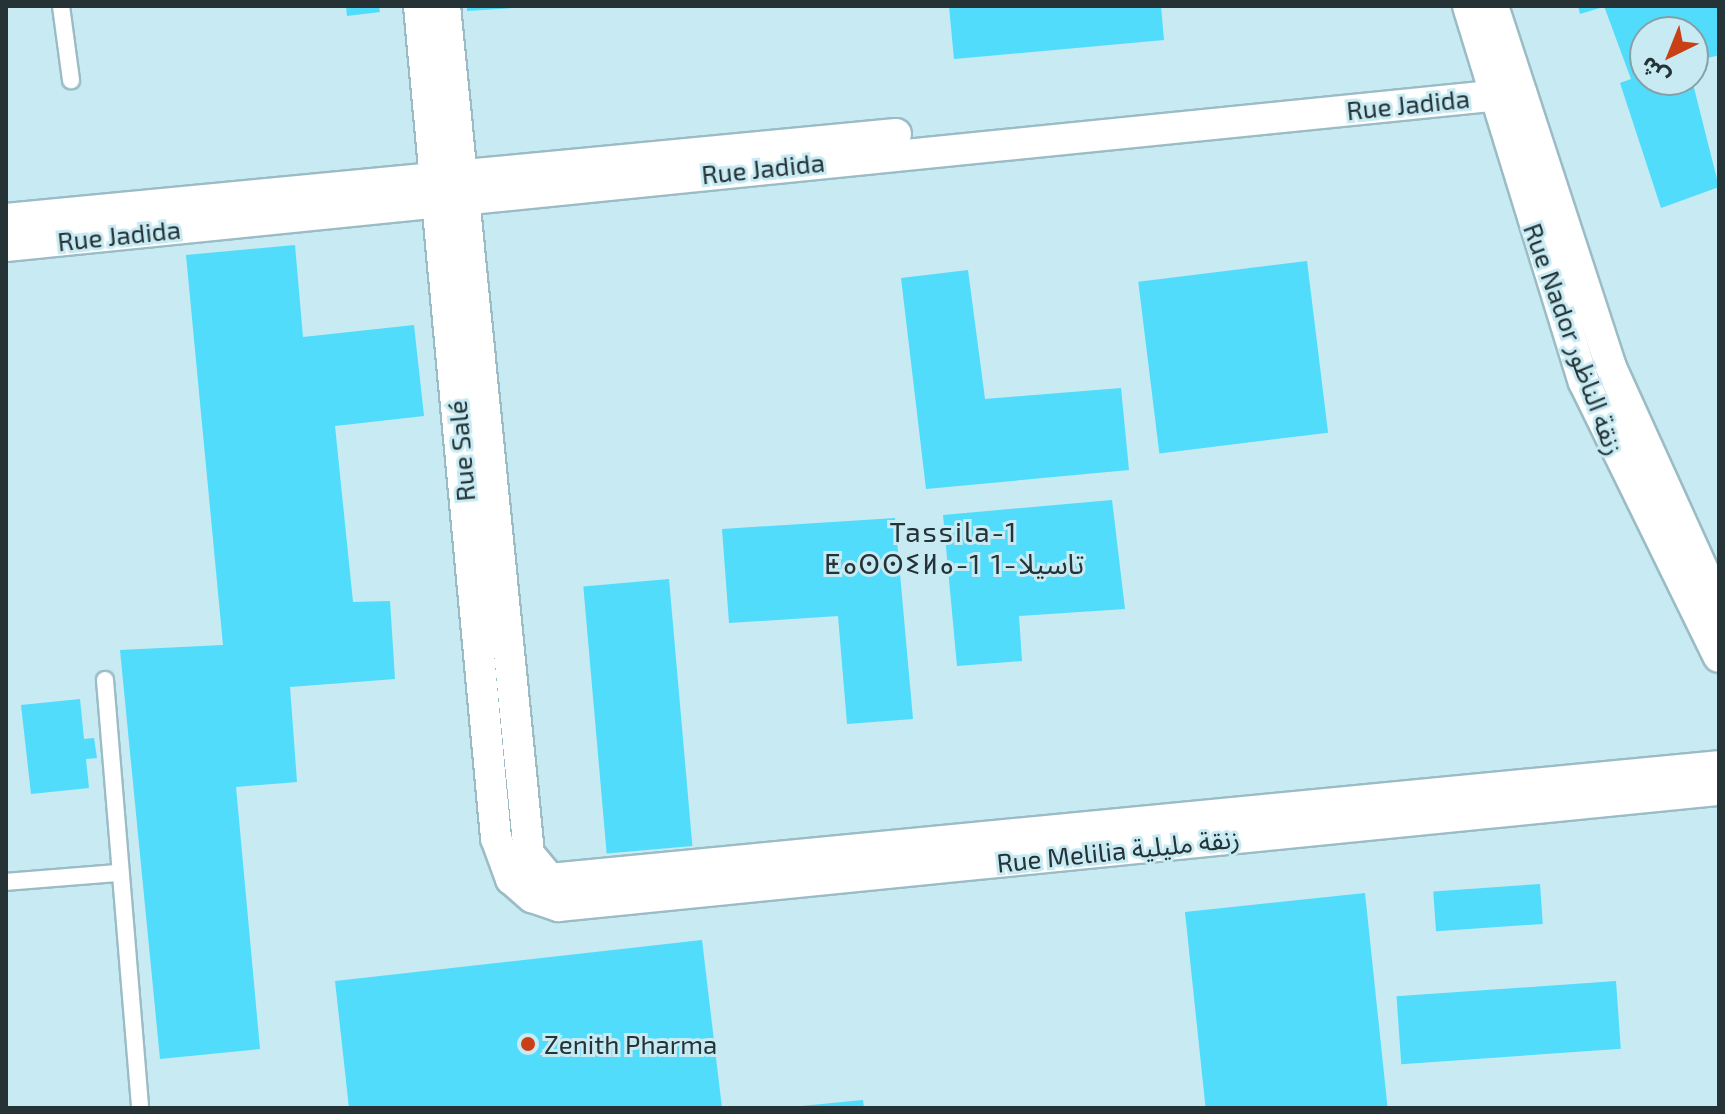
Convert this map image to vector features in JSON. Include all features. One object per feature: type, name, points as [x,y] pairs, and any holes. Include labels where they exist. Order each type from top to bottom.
[{"type":"street","name":"Rue Salé","points":[[419,6],[450,188]]},
{"type":"street","name":"Rue Salé","points":[[445,6],[450,188],[496,838],[528,878]]},
{"type":"street","name":"Rue Nador زنقة الناظور","points":[[1468,6],[1506,86],[1610,365],[1719,605]]},
{"type":"street","name":"Rue Nador زنقة الناظور","points":[[1493,6],[1539,253],[1584,382],[1719,657]]},
{"type":"street","name":"Rue Jadida","points":[[6,219],[450,188],[1506,86]]},
{"type":"street","name":"Rue Jadida","points":[[6,246],[450,188]]},
{"type":"street","name":"Rue Melilia زنقة مليلية","points":[[528,878],[558,881],[1719,766]]},
{"type":"street","name":"Rue Melilia زنقة مليلية","points":[[528,878],[558,906],[1719,790]]},
{"type":"lane","points":[[61,6],[71,80]]},
{"type":"lane","points":[[105,680],[140,1108]]},
{"type":"lane","points":[[6,882],[119,873]]},
{"type":"building","points":[[346,6],[379,6],[380,12],[347,16]]},
{"type":"building","points":[[467,6],[512,6],[512,8],[467,11]]},
{"type":"building","points":[[949,6],[1161,6],[1164,40],[954,59]]},
{"type":"building","points":[[1578,6],[1603,6],[1603,7],[1580,14]]},
{"type":"building","points":[[1604,6],[1719,6],[1719,55],[1709,58],[1709,16],[1629,16],[1629,74]]},
{"type":"building","points":[[1629,80],[1629,96],[1696,96],[1719,187],[1661,208],[1620,83]]},
{"type":"building","points":[[295,245],[303,337],[414,325],[424,416],[335,426],[353,602],[390,601],[395,679],[290,687],[297,782],[236,787],[260,1049],[160,1059],[120,650],[223,645],[186,255]]},
{"type":"building","points":[[1307,261],[1328,433],[1159,453],[1138,282]]},
{"type":"building","points":[[968,270],[985,399],[1121,388],[1129,470],[926,489],[901,278]]},
{"type":"building","points":[[1112,500],[1125,609],[1019,616],[1022,661],[957,666],[943,515]]},
{"type":"building","points":[[895,518],[913,719],[847,724],[838,616],[729,623],[722,529]]},
{"type":"building","points":[[669,579],[692,846],[607,853],[583,586]]},
{"type":"building","points":[[80,699],[84,739],[94,738],[97,758],[86,759],[89,788],[31,794],[21,705]]},
{"type":"building","points":[[1540,884],[1543,924],[1436,931],[1433,891]]},
{"type":"building","points":[[1365,893],[1388,1108],[1206,1108],[1185,912]]},
{"type":"building","name":"Zenith Pharma","points":[[702,940],[722,1108],[349,1108],[335,981]]},
{"type":"building","points":[[1616,981],[1621,1049],[1401,1064],[1397,996]]},
{"type":"building","points":[[863,1100],[864,1108],[801,1108],[801,1106]]},
{"type":"place","name":"Zenith Pharma","points":[[528,1044]]},
{"type":"district","name":"Tassila-1 ⵟⴰⵙⵙⵉⵍⴰ-1 1-تاسيلا","points":[[954,547]]}]
